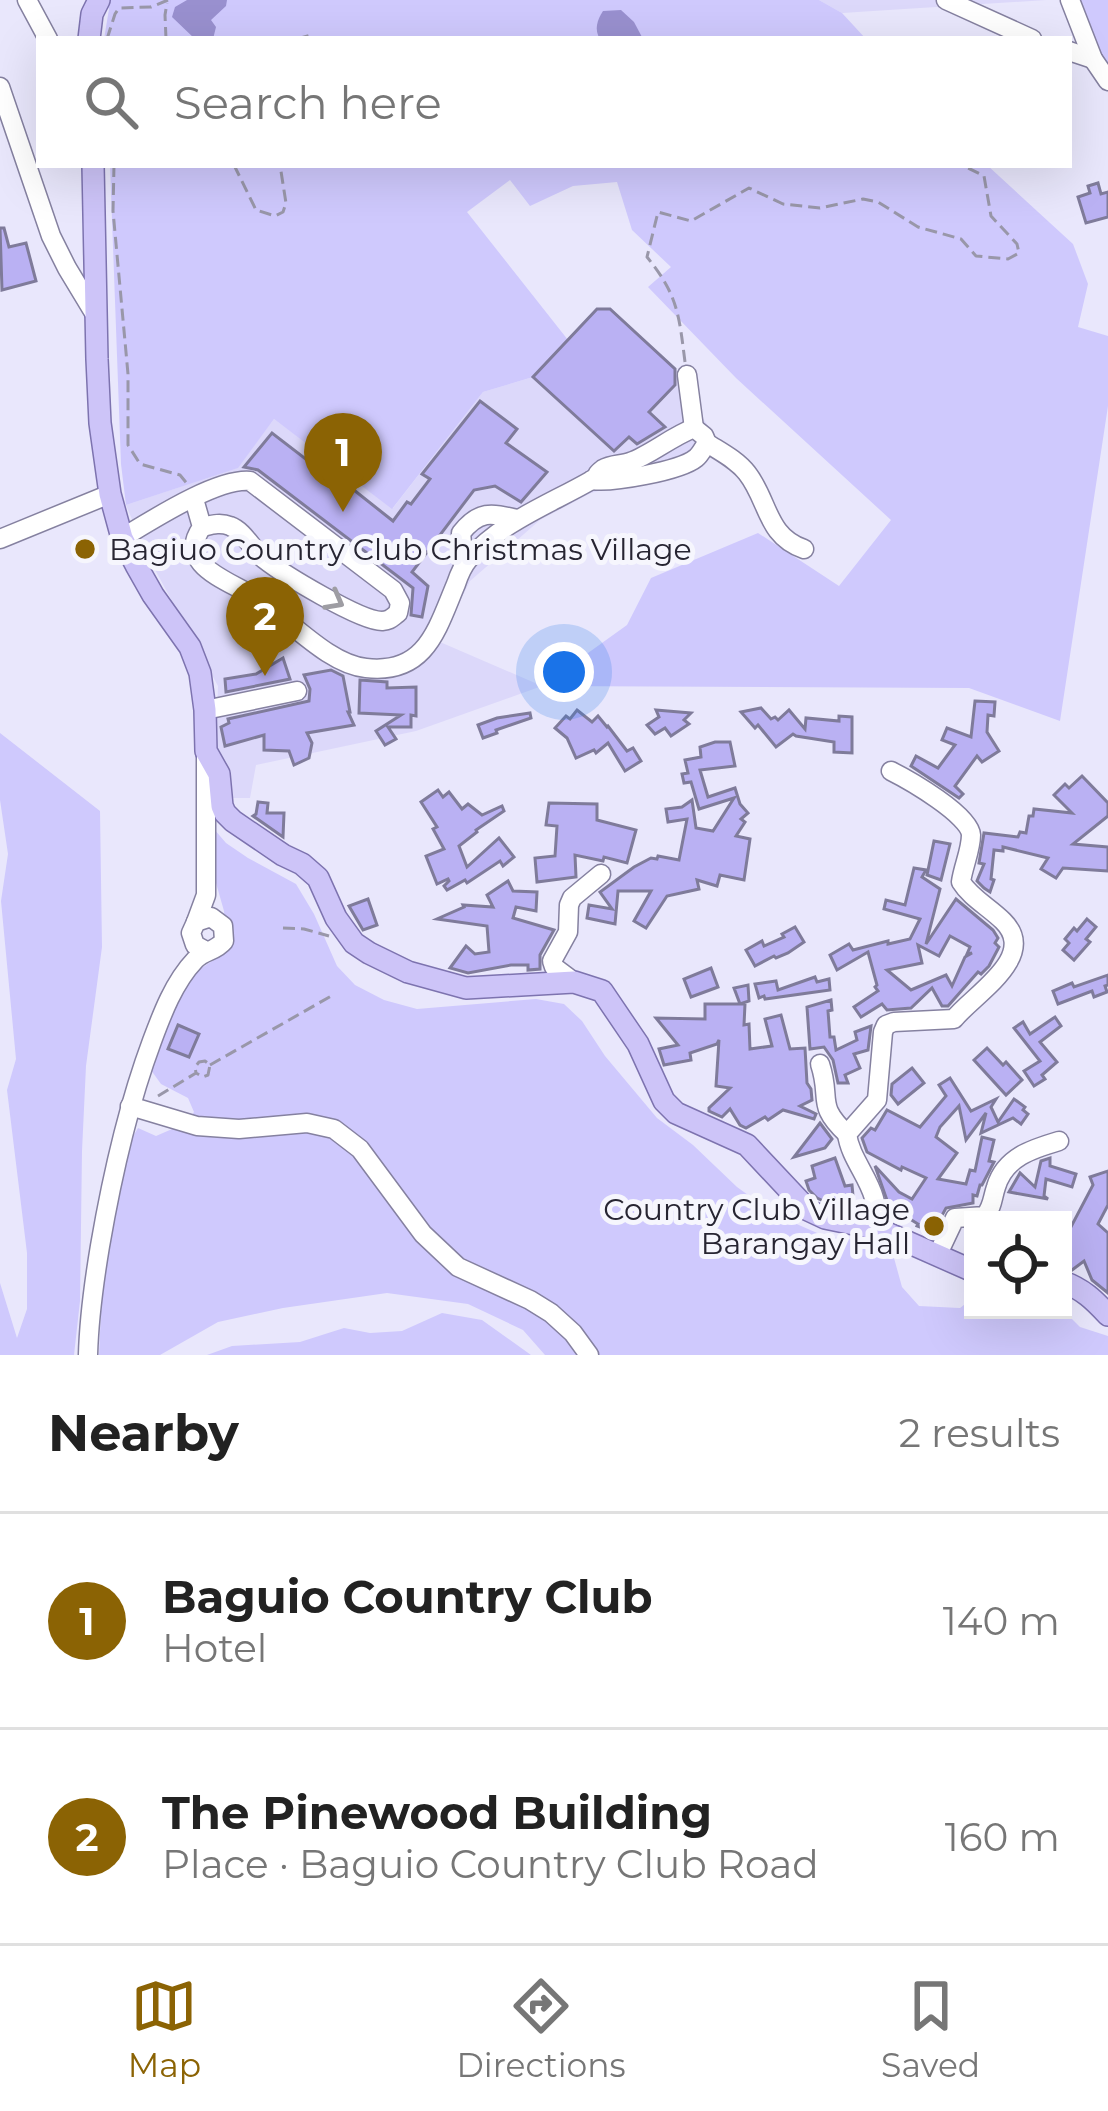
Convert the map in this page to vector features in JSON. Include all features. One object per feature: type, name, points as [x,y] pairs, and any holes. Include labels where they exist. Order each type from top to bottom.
[{"type":"main road","points":[[89,36],[99,0]]},
{"type":"main road","points":[[93,168],[92,304],[110,494],[122,538],[153,596],[190,646],[200,673],[206,751],[220,774],[225,813],[318,878],[353,943],[390,966],[466,988],[574,982],[602,991],[638,1044],[664,1101],[676,1112],[747,1145],[808,1210],[878,1228],[964,1266]]},
{"type":"main road","points":[[1072,1286],[1108,1315]]},
{"type":"street","points":[[27,0],[46,36]]},
{"type":"street","points":[[946,0],[1025,36]]},
{"type":"street","points":[[1070,0],[1093,58],[1108,81]]},
{"type":"street","points":[[1072,52],[1093,58]]},
{"type":"street","points":[[0,87],[51,236],[92,304]]},
{"type":"street","points":[[592,480],[608,482],[683,465],[698,457],[701,435],[687,376]]},
{"type":"street","points":[[194,499],[202,527],[194,552],[204,567],[271,607],[333,656],[363,668],[393,668],[414,659],[433,639],[464,563],[490,538],[592,480],[606,467],[631,462],[677,434],[701,435],[746,471],[779,536],[804,549]]},
{"type":"street","points":[[122,538],[231,482],[250,481],[393,590],[400,603],[398,613],[386,621],[375,620],[346,608],[275,566],[238,530],[220,524],[202,527]]},
{"type":"street","points":[[0,539],[110,494]]},
{"type":"street","points":[[204,705],[236,704],[297,691]]},
{"type":"street","points":[[199,953],[191,936],[206,895],[206,751]]},
{"type":"street","points":[[847,1134],[877,1100],[886,1025],[954,1019],[1008,964],[1015,944],[1009,927],[961,882],[971,833],[968,824],[891,771]]},
{"type":"street","points":[[574,982],[552,961],[568,932],[568,905],[601,874]]},
{"type":"street","points":[[88,1355],[101,1240],[160,1018],[199,953],[215,950],[224,941],[225,929],[206,895]]},
{"type":"street","points":[[196,922],[208,917],[219,921]]},
{"type":"street","points":[[820,1064],[826,1108],[847,1134],[859,1161],[875,1200],[878,1228]]},
{"type":"street","points":[[133,1108],[197,1126],[238,1129],[308,1123],[334,1129],[360,1149],[423,1234],[458,1267],[551,1313],[589,1355]]},
{"type":"street","points":[[938,1254],[955,1218],[985,1216],[992,1208],[1000,1176],[1017,1156],[1059,1141]]},
{"type":"path","points":[[108,36],[119,8],[151,7],[167,1],[166,36]]},
{"type":"path","points":[[307,36],[314,34]]},
{"type":"path","points":[[114,168],[113,211],[128,374],[128,445],[140,464],[180,475],[194,499]]},
{"type":"path","points":[[235,168],[256,210],[275,216],[283,212],[286,202],[280,168]]},
{"type":"path","points":[[687,376],[676,303],[646,257],[658,212],[691,221],[749,188],[782,204],[820,208],[863,199],[878,202],[918,227],[961,239],[976,256],[1008,260],[1019,253],[1017,244],[991,217],[984,176],[968,168]]},
{"type":"path","points":[[284,928],[353,943]]},
{"type":"path","points":[[196,1073],[208,1076],[210,1065],[333,994]]},
{"type":"path","points":[[196,1073],[199,1062],[210,1065]]},
{"type":"path","points":[[133,1108],[196,1073]]},
{"type":"shaded area","points":[[104,0],[819,0],[842,13],[863,36],[104,36],[109,9]]},
{"type":"shaded area","points":[[187,0],[227,0],[211,20],[216,27],[214,36],[192,36],[172,17],[175,7]]},
{"type":"shaded area","points":[[819,0],[1046,0],[842,13]]},
{"type":"shaded area","points":[[1076,0],[1108,0],[1108,67],[1097,57]]},
{"type":"shaded area","points":[[621,10],[641,36],[599,36],[603,11]]},
{"type":"shaded area","points":[[110,168],[990,168],[1073,244],[1088,284],[1078,327],[1108,336],[1108,406],[1060,721],[969,688],[542,686],[627,625],[651,578],[758,533],[839,586],[891,520],[736,378],[648,287],[671,267],[632,230],[617,182],[573,186],[530,206],[510,180],[467,212],[568,340],[533,377],[483,392],[392,509],[274,419],[238,468],[126,505]]},
{"type":"shaded area","points":[[597,309],[610,309],[692,385],[699,412],[717,440],[707,462],[591,493],[540,520],[470,581],[440,642],[542,686],[416,731],[256,765],[250,798],[214,798],[218,686],[146,553],[126,505],[237,468],[274,419],[393,508],[483,392],[533,377]]},
{"type":"shaded area","points":[[0,733],[100,811],[102,947],[86,1066],[80,1301],[74,1355],[0,1355],[0,1283],[17,1338],[27,1309],[27,1253],[7,1090],[16,1059],[1,901],[8,854],[0,800]]},
{"type":"shaded area","points":[[214,829],[248,858],[296,884],[337,966],[355,985],[384,1000],[417,1009],[536,999],[564,1004],[657,1118],[737,1187],[776,1215],[824,1236],[862,1241],[894,1258],[902,1287],[919,1306],[964,1305],[964,1319],[1072,1319],[1080,1327],[1108,1336],[1108,1355],[545,1355],[523,1330],[468,1304],[387,1293],[218,1322],[160,1355],[99,1355],[103,1267],[123,1153],[138,1128],[156,1136],[186,1123],[194,1112],[188,1098],[161,1084],[148,1066],[183,991],[197,971],[215,959],[226,938],[224,911],[210,862]]},
{"type":"shaded area","points":[[442,1313],[482,1320],[531,1355],[207,1355],[232,1346],[300,1342],[344,1328],[370,1333],[402,1331]]},
{"type":"building","points":[[1098,183],[1101,194],[1108,192],[1108,217],[1086,223],[1078,197],[1090,193],[1088,186]]},
{"type":"building","points":[[0,228],[4,228],[9,247],[26,243],[36,281],[2,290]]},
{"type":"building","points":[[597,309],[610,309],[675,369],[675,385],[649,412],[665,427],[637,444],[629,437],[614,451],[533,377]]},
{"type":"building","points":[[480,401],[517,429],[506,443],[547,472],[521,502],[495,486],[474,490],[412,572],[428,586],[422,617],[411,615],[413,588],[258,470],[244,467],[272,433],[393,521],[430,479],[422,474]]},
{"type":"building","points":[[283,658],[290,679],[226,692],[225,679],[256,674]]},
{"type":"building","points":[[331,670],[343,676],[354,725],[307,733],[312,743],[309,758],[294,765],[289,751],[264,750],[264,735],[225,746],[221,727],[228,719],[309,701],[304,675]]},
{"type":"building","points":[[360,680],[387,682],[387,688],[416,687],[411,727],[388,727],[396,739],[385,745],[376,731],[401,715],[359,713]]},
{"type":"building","points":[[975,701],[995,702],[987,732],[999,751],[982,762],[977,756],[955,786],[963,794],[959,798],[911,766],[916,756],[938,768],[955,745],[942,740],[947,728],[971,737]]},
{"type":"building","points":[[761,708],[778,720],[789,710],[805,729],[806,718],[839,721],[839,716],[852,717],[852,753],[834,752],[834,742],[793,734],[776,747],[741,712]]},
{"type":"building","points":[[577,710],[592,722],[598,716],[641,761],[625,771],[608,743],[596,753],[576,758],[567,738],[555,728]]},
{"type":"building","points":[[656,710],[691,713],[684,720],[689,724],[671,736],[665,728],[655,734],[647,725],[659,717]]},
{"type":"building","points":[[530,713],[531,718],[483,738],[478,725],[497,718]]},
{"type":"building","points":[[730,742],[735,766],[700,770],[708,797],[735,788],[748,813],[736,836],[750,839],[744,880],[720,875],[717,886],[697,880],[699,889],[667,896],[646,928],[634,921],[651,891],[618,891],[615,924],[587,918],[589,905],[612,909],[600,892],[634,867],[658,856],[679,860],[687,819],[668,822],[666,809],[692,800],[696,828],[713,831],[734,798],[699,809],[691,782],[684,783],[682,774],[688,773],[685,760],[701,757],[700,747]]},
{"type":"building","points":[[1082,776],[1108,803],[1108,816],[1073,844],[1108,847],[1108,871],[1063,868],[1056,878],[1041,869],[1048,858],[1003,847],[1003,851],[994,850],[990,892],[984,888],[977,881],[984,864],[979,863],[984,833],[1018,837],[1026,833],[1034,809],[1072,813],[1054,795]]},
{"type":"building","points":[[438,790],[443,797],[449,792],[462,809],[468,804],[482,815],[502,806],[504,811],[459,846],[467,867],[499,838],[514,857],[467,883],[447,890],[448,879],[437,884],[426,856],[444,849],[421,802]]},
{"type":"building","points":[[258,802],[268,803],[267,813],[284,813],[283,837],[253,816]]},
{"type":"building","points":[[549,803],[597,804],[597,820],[636,830],[627,863],[575,855],[576,877],[537,882],[535,858],[555,856],[557,826],[546,825]]},
{"type":"building","points":[[934,841],[950,844],[941,880],[927,875]]},
{"type":"building","points":[[914,868],[926,870],[922,877],[940,889],[926,944],[956,899],[993,930],[999,947],[989,966],[948,1006],[942,1006],[932,988],[911,1008],[887,1010],[882,1004],[861,1017],[854,1007],[878,991],[868,952],[837,970],[830,955],[849,944],[853,950],[910,939],[920,919],[884,909],[886,900],[905,905]],"holes":[[[950,936],[970,947],[967,954],[972,953],[965,957],[952,986],[946,975],[911,990],[887,970],[922,963],[918,945],[939,956]]]},
{"type":"building","points":[[508,881],[513,891],[537,892],[536,911],[516,907],[513,918],[554,930],[540,955],[540,969],[511,965],[468,973],[450,968],[466,946],[475,954],[489,952],[487,926],[437,919],[463,905],[493,907],[487,895]]},
{"type":"building","points":[[368,899],[377,925],[363,930],[349,906]]},
{"type":"building","points":[[1087,919],[1096,927],[1074,960],[1063,950],[1069,943],[1065,939]]},
{"type":"building","points":[[795,927],[804,942],[755,966],[746,950],[784,937]]},
{"type":"building","points":[[711,968],[718,987],[691,997],[684,979]]},
{"type":"building","points":[[1108,975],[1107,992],[1094,997],[1092,991],[1058,1004],[1053,991]]},
{"type":"building","points":[[815,977],[817,982],[829,979],[830,990],[765,999],[759,998],[755,984],[776,981],[778,990]]},
{"type":"building","points":[[748,985],[749,1001],[740,1004],[734,988]]},
{"type":"building","points":[[831,1000],[830,1037],[834,1037],[836,1050],[857,1040],[855,1032],[871,1026],[868,1050],[854,1054],[860,1068],[845,1075],[848,1083],[838,1083],[833,1060],[824,1047],[810,1049],[807,1007]]},
{"type":"building","points":[[705,1004],[745,1004],[750,1049],[772,1046],[765,1019],[781,1015],[790,1049],[805,1048],[812,1100],[800,1106],[816,1114],[814,1119],[783,1110],[746,1128],[730,1109],[722,1117],[709,1111],[730,1088],[716,1086],[719,1040],[690,1053],[691,1060],[664,1065],[659,1049],[678,1045],[656,1018],[705,1019]]},
{"type":"building","points":[[1055,1017],[1061,1026],[1040,1042],[1057,1062],[1034,1086],[1024,1071],[1040,1061],[1014,1028],[1023,1022],[1030,1034]]},
{"type":"building","points":[[178,1025],[199,1034],[189,1057],[168,1049]]},
{"type":"building","points":[[987,1048],[1022,1080],[1006,1095],[974,1060]]},
{"type":"building","points":[[912,1068],[924,1083],[898,1104],[891,1095],[892,1084]]},
{"type":"building","points":[[950,1078],[971,1111],[996,1099],[991,1107],[998,1122],[1014,1099],[1028,1114],[1021,1124],[1013,1118],[981,1133],[986,1113],[966,1140],[959,1106],[940,1127],[936,1137],[957,1153],[938,1179],[966,1184],[970,1170],[975,1171],[982,1137],[994,1140],[989,1161],[994,1162],[977,1196],[973,1195],[973,1203],[946,1208],[933,1232],[889,1206],[875,1166],[912,1199],[926,1178],[867,1152],[862,1138],[871,1128],[875,1130],[887,1110],[920,1127],[946,1096],[939,1085]]},
{"type":"building","points":[[820,1123],[832,1139],[825,1148],[794,1157]]},
{"type":"building","points":[[835,1158],[845,1186],[852,1185],[854,1207],[840,1206],[840,1199],[828,1203],[809,1190],[806,1181],[815,1178],[812,1166]]},
{"type":"building","points":[[1050,1158],[1050,1166],[1076,1174],[1072,1187],[1046,1179],[1044,1196],[1048,1199],[1009,1192],[1020,1173],[1035,1187],[1041,1161]]},
{"type":"building","points":[[1108,1171],[1108,1205],[1098,1224],[1108,1233],[1108,1293],[1092,1280],[1084,1261],[1072,1270],[1072,1225],[1093,1185],[1090,1177]]},
{"type":"place","name":"Baguio Country Club","points":[[343,512]]},
{"type":"place","name":"Bagiuo Country Club Christmas Village","points":[[85,549]]},
{"type":"place","name":"The Pinewood Building","points":[[265,676]]},
{"type":"place","name":"Country Club Village Barangay Hall","points":[[934,1226]]}]
